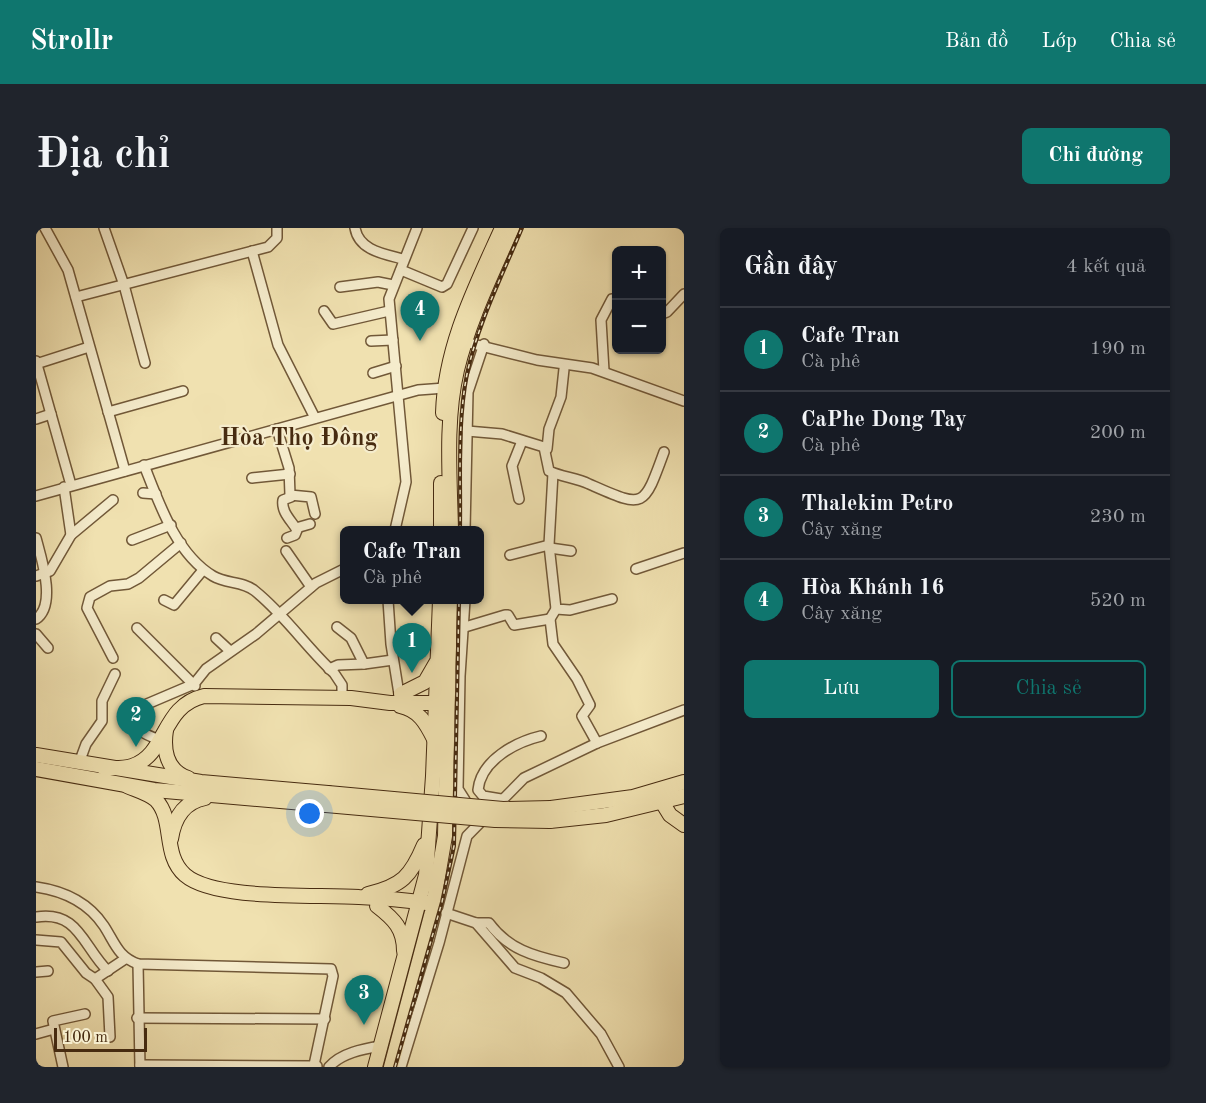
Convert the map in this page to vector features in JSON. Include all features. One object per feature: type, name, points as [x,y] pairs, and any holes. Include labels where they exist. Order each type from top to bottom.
[{"type":"highway","points":[[441,526],[445,388],[456,336],[502,228]]},
{"type":"highway","points":[[451,526],[452,403],[465,342],[512,228]]},
{"type":"highway","points":[[391,1067],[426,907],[446,836],[442,699],[438,658],[440,604]]},
{"type":"highway","points":[[375,1067],[402,970],[426,907],[435,741],[442,699],[450,604]]},
{"type":"highway","points":[[396,697],[425,682],[438,658]]},
{"type":"highway","points":[[104,768],[124,768],[139,763],[160,740],[176,710],[200,697],[442,699]]},
{"type":"highway","points":[[396,697],[426,723],[435,741]]},
{"type":"highway","points":[[167,725],[165,745],[170,764],[184,777],[201,782]]},
{"type":"highway","points":[[36,755],[104,768],[201,782],[495,820],[550,814],[633,797],[684,782]]},
{"type":"highway","points":[[36,769],[127,786],[216,796],[327,799]]},
{"type":"highway","points":[[127,786],[157,801],[163,813],[169,847],[181,872],[202,886],[426,907]]},
{"type":"highway","points":[[169,847],[174,823],[184,808],[200,799],[216,796]]},
{"type":"highway","points":[[550,814],[606,815],[684,796]]},
{"type":"highway","points":[[662,802],[670,815],[684,825]]},
{"type":"highway","points":[[317,897],[367,900],[391,892],[410,879],[421,863],[430,836]]},
{"type":"highway","points":[[367,900],[400,929],[404,938],[402,970]]},
{"type":"street","points":[[45,228],[60,252],[76,297],[125,471]]},
{"type":"street","points":[[104,228],[124,285],[145,363]]},
{"type":"street","points":[[76,297],[252,251],[274,243],[277,228]]},
{"type":"street","points":[[355,228],[356,235],[370,250],[403,260]]},
{"type":"street","points":[[396,526],[406,482],[401,444],[400,395],[389,311],[393,285],[417,228]]},
{"type":"street","points":[[401,270],[442,286],[447,285],[473,228]]},
{"type":"street","points":[[252,251],[278,345],[315,418]]},
{"type":"street","points":[[340,287],[378,282],[393,285]]},
{"type":"street","points":[[666,312],[684,294]]},
{"type":"street","points":[[604,371],[605,348],[601,320],[612,299]]},
{"type":"street","points":[[324,311],[333,324],[389,311]]},
{"type":"street","points":[[371,341],[393,340]]},
{"type":"street","points":[[465,342],[484,344],[537,360],[604,371],[684,401]]},
{"type":"street","points":[[465,526],[469,386],[484,344]]},
{"type":"street","points":[[71,535],[68,486],[36,363],[89,347]]},
{"type":"street","points":[[373,373],[396,366]]},
{"type":"street","points":[[564,369],[561,397],[549,429],[547,465],[553,472],[632,501],[647,492],[664,452]]},
{"type":"street","points":[[36,496],[400,395],[445,388]]},
{"type":"street","points":[[108,412],[183,391]]},
{"type":"street","points":[[36,419],[51,414]]},
{"type":"street","points":[[277,429],[290,474],[291,497]]},
{"type":"street","points":[[467,431],[502,434],[547,449]]},
{"type":"street","points":[[519,499],[512,466],[522,441]]},
{"type":"street","points":[[144,465],[180,542],[203,570],[215,578],[247,585],[280,614],[330,669],[342,686],[346,698]]},
{"type":"street","points":[[553,472],[550,546],[556,609],[550,620],[553,644],[577,679],[590,705],[582,716],[597,743]]},
{"type":"street","points":[[252,478],[290,474]]},
{"type":"street","points":[[143,493],[156,494]]},
{"type":"street","points":[[297,528],[286,515],[282,503],[284,500],[291,497],[311,497],[315,514]]},
{"type":"street","points":[[36,576],[46,574],[54,566],[71,535],[113,500]]},
{"type":"street","points":[[297,528],[310,524]]},
{"type":"street","points":[[132,540],[171,525]]},
{"type":"street","points":[[287,538],[295,535],[297,528]]},
{"type":"street","points":[[36,538],[46,574],[43,611],[36,619]]},
{"type":"street","points":[[112,658],[87,608],[90,597],[110,586],[128,584],[139,578],[180,542]]},
{"type":"street","points":[[510,555],[550,546],[571,551]]},
{"type":"street","points":[[286,551],[311,587]]},
{"type":"street","points":[[636,569],[684,553]]},
{"type":"street","points":[[164,600],[174,605],[203,570]]},
{"type":"street","points":[[160,740],[140,731],[135,722],[136,715],[147,704],[194,684],[206,669],[280,614],[311,587],[340,572]]},
{"type":"street","points":[[556,609],[570,610],[612,599]]},
{"type":"street","points":[[388,604],[396,697]]},
{"type":"street","points":[[465,604],[460,676],[458,789],[465,800]]},
{"type":"street","points":[[465,627],[505,615],[508,615],[514,625],[550,620]]},
{"type":"street","points":[[337,627],[351,638],[364,664]]},
{"type":"street","points":[[137,628],[194,684],[200,697]]},
{"type":"street","points":[[36,634],[48,648]]},
{"type":"street","points":[[216,638],[230,651]]},
{"type":"street","points":[[330,669],[338,665],[393,660]]},
{"type":"street","points":[[79,763],[86,744],[102,721],[102,701],[115,674]]},
{"type":"street","points":[[401,1067],[446,913],[464,842],[501,799],[525,778],[597,743],[684,710]]},
{"type":"street","points":[[501,799],[483,796],[478,790],[487,770],[508,749],[522,741],[542,736]]},
{"type":"street","points":[[36,887],[67,894],[83,903],[103,924],[125,959],[138,963],[331,969],[333,976],[316,1066],[140,1066],[137,1018],[138,963]]},
{"type":"street","points":[[446,913],[476,922],[489,923],[500,938],[517,949],[536,957],[564,963]]},
{"type":"street","points":[[36,917],[54,916],[68,921],[108,971]]},
{"type":"street","points":[[476,922],[515,968],[555,985],[575,1001],[612,1050],[619,1067]]},
{"type":"street","points":[[36,940],[61,942],[86,973],[95,979],[107,994],[110,1037]]},
{"type":"street","points":[[95,979],[125,959]]},
{"type":"street","points":[[36,972],[48,971]]},
{"type":"street","points":[[63,1067],[54,1020],[85,1014]]},
{"type":"street","points":[[137,1018],[325,1018]]},
{"type":"street","points":[[36,1034],[54,1029]]},
{"type":"street","points":[[329,1067],[336,1060],[359,1050],[381,1046]]},
{"type":"railway","points":[[460,526],[461,432],[467,374],[484,318],[522,228]]},
{"type":"railway","points":[[395,1067],[442,902],[454,846],[459,604]]},
{"type":"place","name":"Hòa Khánh 16","points":[[420,341]]},
{"type":"place","name":"Cafe Tran","points":[[412,673]]},
{"type":"place","name":"CaPhe Dong Tay","points":[[136,747]]},
{"type":"place","name":"Thalekim Petro","points":[[364,1025]]},
{"type":"district","name":"Hòa Thọ Đông","points":[[299,437]]}]
